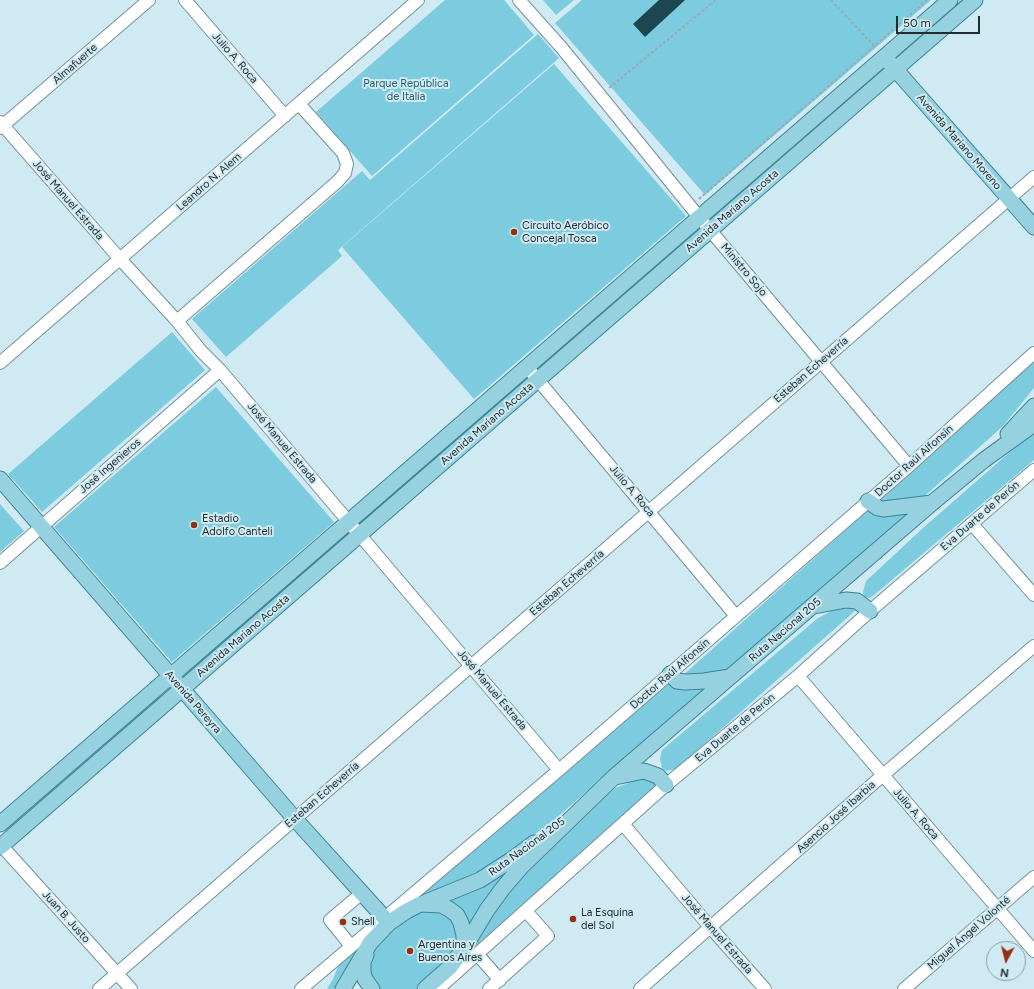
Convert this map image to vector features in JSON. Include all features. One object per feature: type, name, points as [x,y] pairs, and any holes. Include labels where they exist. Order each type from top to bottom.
[{"type":"main road","name":"Avenida Mariano Acosta","points":[[0,824],[527,367],[695,212],[879,52],[950,0]]},
{"type":"main road","name":"Avenida Mariano Acosta","points":[[1,846],[975,0]]},
{"type":"main road","name":"Avenida Mariano Moreno","points":[[879,52],[1034,226]]},
{"type":"main road","name":"Ruta Nacional 205","points":[[984,460],[1034,406]]},
{"type":"main road","name":"Ruta Nacional 205","points":[[437,987],[450,967],[471,951],[487,910],[503,888],[521,867],[614,777],[932,503],[984,460],[1034,424]]},
{"type":"main road","name":"Avenida Pereyra","points":[[0,479],[295,819],[387,920]]},
{"type":"main road","points":[[868,502],[883,510],[932,503]]},
{"type":"main road","points":[[813,606],[846,600],[857,601],[870,611]]},
{"type":"main road","points":[[670,674],[677,681],[685,682],[704,681],[731,676]]},
{"type":"main road","points":[[614,777],[644,771],[658,776],[666,785]]},
{"type":"main road","name":"Ruta Nacional 205","points":[[343,989],[370,943],[387,920],[420,904],[480,880],[511,860],[588,802]]},
{"type":"main road","points":[[420,904],[441,905],[457,915],[471,951]]},
{"type":"main road","name":"Ruta Nacional 205","points":[[370,943],[363,962],[363,973],[372,989]]},
{"type":"street","name":"Almafuerte","points":[[1,125],[149,0]]},
{"type":"street","name":"Julio A. Roca","points":[[185,0],[285,116]]},
{"type":"street","name":"Leandro N. Alem","points":[[0,363],[418,0]]},
{"type":"street","name":"Ministro Sojo","points":[[519,0],[561,47],[695,212],[909,466]]},
{"type":"street","points":[[177,321],[337,182],[345,173],[347,164],[343,153],[299,104]]},
{"type":"street","name":"José Manuel Estrada","points":[[1,125],[177,321],[201,351],[220,370],[559,770]]},
{"type":"street","name":"Esteban Echeverría","points":[[99,989],[1034,177]]},
{"type":"street","name":"Doctor Raúl Alfonsín","points":[[301,989],[351,946],[387,920],[868,502],[1034,353]]},
{"type":"street","name":"Julio A. Roca","points":[[527,367],[736,616]]},
{"type":"street","name":"José Ingenieros","points":[[0,563],[220,370]]},
{"type":"street","name":"Eva Duarte de Perón","points":[[471,951],[526,911],[666,785],[798,676],[870,611],[1034,470]]},
{"type":"street","points":[[972,524],[1034,595]]},
{"type":"street","name":"Asencio José Ibarbia","points":[[640,989],[883,775],[1034,646]]},
{"type":"street","name":"Julio A. Roca","points":[[798,676],[1034,951]]},
{"type":"street","name":"José Manuel Estrada","points":[[623,824],[765,989]]},
{"type":"street","name":"Juan B. Justo","points":[[1,846],[131,989]]},
{"type":"street","name":"Miguel Ángel Volonté","points":[[904,989],[1034,877]]},
{"type":"street","points":[[351,946],[330,920],[362,893]]},
{"type":"street","points":[[489,989],[548,936],[526,911]]},
{"type":"street","points":[[471,951],[500,980]]},
{"type":"path","points":[[600,95],[716,0]]},
{"type":"path","points":[[830,0],[879,52]]},
{"type":"path","points":[[695,212],[879,52],[927,0]]},
{"type":"green space","name":"Parque República de Italia","points":[[445,0],[504,0],[534,35],[372,176],[316,112]]},
{"type":"green space","points":[[543,0],[574,0],[556,15]]},
{"type":"green space","points":[[582,0],[931,0],[705,195],[555,23]]},
{"type":"green space","points":[[960,0],[966,0],[911,48],[908,45]]},
{"type":"green space","points":[[538,34],[559,58],[338,250],[342,256],[226,357],[192,319],[362,171],[370,180]]},
{"type":"green space","name":"Circuito Aeróbico Concejal Tosca","points":[[554,64],[686,216],[474,399],[342,247]]},
{"type":"green space","points":[[869,77],[872,80],[720,211],[718,208]]},
{"type":"green space","points":[[693,231],[696,234],[544,365],[542,363]]},
{"type":"green space","points":[[172,332],[205,370],[42,512],[8,474]]},
{"type":"green space","points":[[1034,360],[1034,388],[1003,426],[918,502],[885,505],[876,500]]},
{"type":"green space","points":[[518,383],[520,385],[369,516],[366,514]]},
{"type":"green space","name":"Estadio Adolfo Canteli","points":[[216,387],[334,522],[172,662],[54,527]]},
{"type":"green space","points":[[1034,431],[1034,460],[874,595],[870,598],[864,597],[863,592],[866,581],[923,528]]},
{"type":"green space","points":[[0,504],[24,531],[0,552]]},
{"type":"green space","points":[[867,511],[879,515],[913,511],[732,670],[681,677]]},
{"type":"green space","points":[[339,540],[341,542],[190,674],[187,671]]},
{"type":"green space","points":[[835,609],[857,609],[682,764],[675,769],[667,771],[662,768],[660,759],[662,750],[818,618]]},
{"type":"green space","points":[[669,681],[710,685],[555,819],[517,848],[485,868],[449,886],[410,902]]},
{"type":"green space","points":[[158,696],[160,699],[9,830],[6,828]]},
{"type":"green space","points":[[639,779],[648,779],[660,782],[457,966],[492,909],[553,841],[615,788]]},
{"type":"green space","points":[[520,858],[468,936],[444,902]]},
{"type":"green space","points":[[427,908],[450,916],[459,933],[455,954],[428,982],[416,989],[380,989],[374,985],[370,976],[369,958],[375,946],[406,917]]},
{"type":"green space","points":[[360,946],[334,989],[327,989],[340,962]]},
{"type":"building","points":[[659,0],[685,0],[645,37],[633,24]]},
{"type":"place","name":"Circuito Aeróbico Concejal Tosca","points":[[514,232]]},
{"type":"place","name":"Estadio Adolfo Canteli","points":[[194,525]]},
{"type":"place","name":"La Esquina del Sol","points":[[573,919]]},
{"type":"place","name":"Shell","points":[[343,922]]},
{"type":"place","name":"Argentina y Buenos Aires","points":[[410,951]]}]
